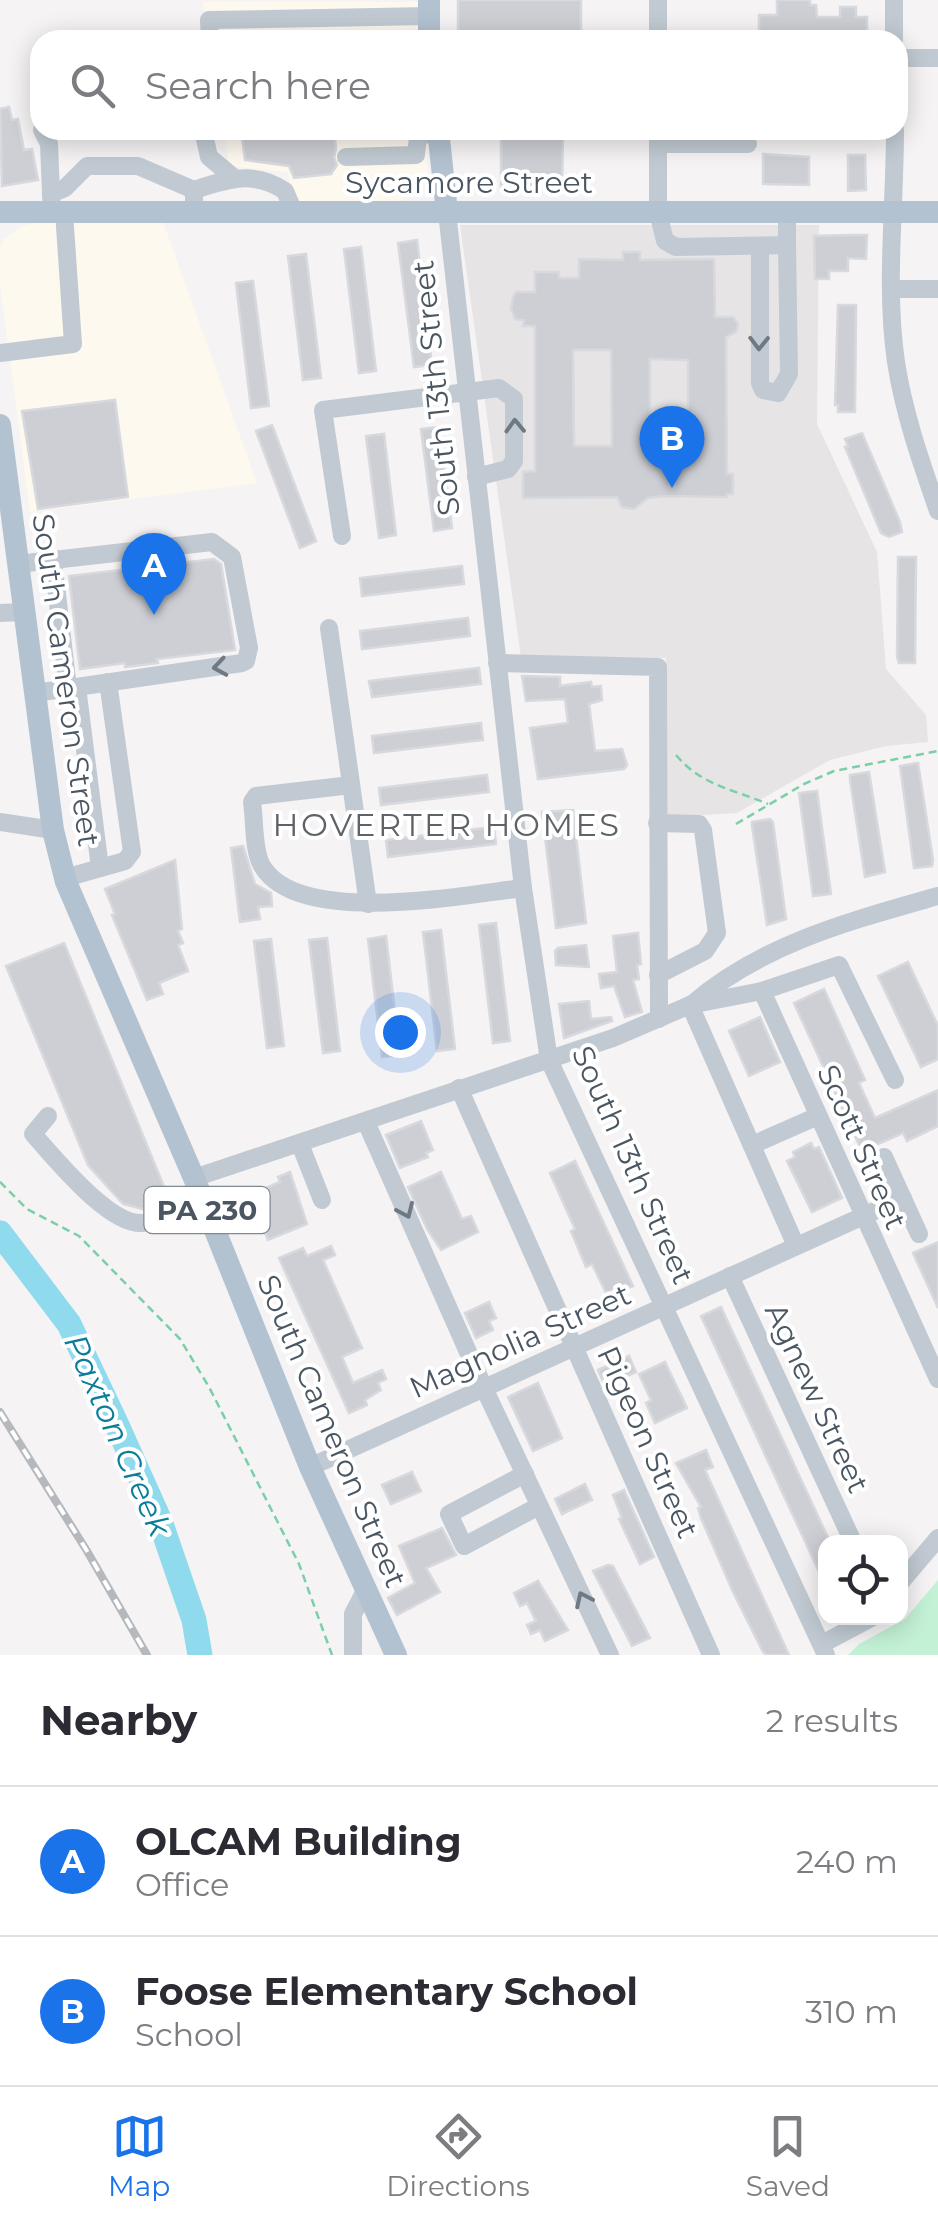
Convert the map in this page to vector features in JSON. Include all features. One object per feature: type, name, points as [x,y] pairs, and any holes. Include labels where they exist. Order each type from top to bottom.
[{"type":"main road","name":"South 13th Street","points":[[439,140],[447,212]]},
{"type":"main road","name":"Sycamore Street","points":[[0,212],[194,201],[294,212],[938,212]]},
{"type":"main road","name":"South Cameron Street","points":[[0,425],[7,537],[18,564],[52,830],[65,878],[197,1187],[310,1467],[396,1655]]},
{"type":"street","points":[[658,0],[658,30]]},
{"type":"street","points":[[894,0],[894,30]]},
{"type":"street","points":[[210,30],[210,20],[429,8]]},
{"type":"street","points":[[908,58],[938,58]]},
{"type":"street","points":[[0,353],[72,344],[47,140]]},
{"type":"street","points":[[205,140],[209,156],[233,177]]},
{"type":"street","points":[[346,157],[416,155],[418,140]]},
{"type":"street","points":[[658,140],[662,237],[676,246],[787,245]]},
{"type":"street","points":[[697,140],[748,144]]},
{"type":"street","points":[[895,140],[892,289],[896,360],[906,411],[938,511]]},
{"type":"street","points":[[56,206],[65,188],[87,166],[138,166],[194,201],[233,177],[256,177],[285,191],[294,212]]},
{"type":"street","name":"South 13th Street","points":[[447,212],[523,888],[549,1060],[824,1650]]},
{"type":"street","points":[[760,246],[759,374],[763,390],[770,394],[782,390],[788,374],[787,212]]},
{"type":"street","points":[[892,289],[938,289]]},
{"type":"street","points":[[342,536],[323,410],[499,388],[514,399],[514,461],[508,469],[476,477]]},
{"type":"street","points":[[18,564],[212,542],[232,557],[249,648],[246,660],[35,693]]},
{"type":"street","points":[[53,560],[100,868]]},
{"type":"street","points":[[0,613],[24,612]]},
{"type":"street","points":[[329,628],[368,904]]},
{"type":"street","points":[[497,663],[658,666],[659,1018]]},
{"type":"street","points":[[65,878],[125,862],[132,852],[108,682]]},
{"type":"street","points":[[351,785],[256,796],[252,802],[259,860],[284,886],[310,896],[368,904],[523,888]]},
{"type":"street","points":[[0,822],[52,830]]},
{"type":"street","points":[[657,823],[699,824],[703,830],[718,933],[705,951],[658,975]]},
{"type":"street","points":[[690,1005],[720,979],[774,951],[844,922],[938,896]]},
{"type":"street","points":[[48,1116],[34,1134],[117,1217],[143,1223],[197,1187],[300,1144],[549,1060],[690,1005],[762,991],[838,966],[895,1080]]},
{"type":"street","name":"Scott Street","points":[[762,991],[938,1379]]},
{"type":"street","points":[[690,1005],[796,1246]]},
{"type":"street","name":"Pigeon Street","points":[[458,1088],[711,1655]]},
{"type":"street","points":[[752,1145],[818,1116]]},
{"type":"street","points":[[366,1122],[484,1388],[610,1655]]},
{"type":"street","points":[[300,1144],[322,1200]]},
{"type":"street","points":[[884,1158],[919,1234]]},
{"type":"street","name":"Magnolia Street","points":[[310,1467],[902,1198]]},
{"type":"street","name":"Agnew Street","points":[[730,1276],[850,1535]]},
{"type":"street","points":[[525,1474],[448,1514],[464,1546],[540,1506]]},
{"type":"street","points":[[908,1574],[938,1538]]},
{"type":"street","points":[[353,1655],[353,1614],[366,1589]]},
{"type":"street","points":[[824,1650],[861,1625]]},
{"type":"path","points":[[656,745],[676,755],[700,778],[770,804]]},
{"type":"path","points":[[736,824],[834,771],[938,751]]},
{"type":"path","points":[[0,1182],[26,1209],[79,1236],[180,1340],[210,1386],[300,1564],[332,1655]]},
{"type":"shaded area","points":[[203,2],[418,2],[418,30],[205,30]]},
{"type":"shaded area","points":[[225,140],[426,140],[428,175],[415,194],[400,201],[293,202],[288,172],[229,166]]},
{"type":"shaded area","points":[[163,222],[257,483],[30,512],[0,284],[3,240],[21,226],[35,223]]},
{"type":"shaded area","points":[[460,225],[819,225],[817,424],[877,552],[886,669],[926,715],[928,742],[886,746],[830,760],[737,813],[667,817],[666,658],[521,657]]},
{"type":"green space","points":[[938,1580],[938,1655],[848,1655],[859,1644],[894,1625],[908,1625],[908,1615]]},
{"type":"building","points":[[458,0],[581,0],[581,30],[458,30]]},
{"type":"building","points":[[777,0],[810,0],[810,5],[816,5],[817,17],[840,17],[840,7],[856,7],[856,17],[867,17],[867,30],[759,30],[759,15],[777,15]]},
{"type":"building","points":[[9,107],[12,120],[18,119],[24,150],[32,149],[38,180],[2,186],[0,109]]},
{"type":"building","points":[[242,140],[335,140],[337,165],[331,174],[294,178],[289,166],[245,160]]},
{"type":"building","points":[[501,140],[563,140],[562,188],[501,187]]},
{"type":"building","points":[[763,154],[809,157],[809,185],[763,184]]},
{"type":"building","points":[[848,155],[865,155],[866,190],[848,191]]},
{"type":"building","points":[[867,235],[866,259],[848,258],[848,271],[829,271],[829,279],[815,279],[814,236]]},
{"type":"building","points":[[417,240],[432,365],[414,367],[398,243]]},
{"type":"building","points":[[361,247],[376,371],[359,373],[344,249]]},
{"type":"building","points":[[623,252],[640,252],[640,260],[714,259],[715,317],[733,317],[738,324],[736,332],[726,337],[727,474],[733,474],[733,494],[727,497],[648,498],[634,509],[622,507],[617,497],[523,498],[523,472],[535,471],[535,326],[523,326],[524,320],[515,319],[513,298],[516,292],[535,292],[535,272],[559,272],[559,278],[579,278],[579,259],[623,260]],"holes":[[[573,350],[611,350],[612,446],[574,446]],[[650,359],[688,360],[688,446],[650,446]]]},
{"type":"building","points":[[306,254],[321,378],[303,380],[288,256]]},
{"type":"building","points":[[253,281],[269,406],[251,408],[236,283]]},
{"type":"building","points":[[838,305],[856,305],[855,412],[838,412],[835,405]]},
{"type":"building","points":[[115,400],[128,497],[38,509],[22,411]]},
{"type":"building","points":[[272,425],[316,541],[300,548],[256,431]]},
{"type":"building","points":[[439,427],[452,528],[434,531],[421,429]]},
{"type":"building","points":[[862,433],[900,522],[902,532],[889,537],[881,533],[845,447],[845,439]]},
{"type":"building","points":[[384,434],[396,535],[379,538],[366,436]]},
{"type":"building","points":[[898,557],[916,557],[915,663],[899,663],[897,657]]},
{"type":"building","points":[[214,559],[221,564],[235,650],[157,659],[158,663],[80,669],[69,576]]},
{"type":"building","points":[[462,566],[464,584],[362,596],[360,578]]},
{"type":"building","points":[[468,618],[470,636],[362,649],[360,631]]},
{"type":"building","points":[[479,668],[481,684],[372,697],[369,681]]},
{"type":"building","points":[[522,676],[560,677],[560,686],[591,682],[592,687],[601,686],[602,700],[589,704],[595,751],[622,749],[627,765],[624,769],[538,779],[530,728],[568,723],[565,699],[526,701]]},
{"type":"building","points":[[481,723],[483,740],[374,753],[372,736]]},
{"type":"building","points":[[918,763],[933,860],[932,866],[914,868],[900,766]]},
{"type":"building","points":[[869,772],[885,872],[865,877],[850,775]]},
{"type":"building","points":[[487,775],[489,792],[381,805],[379,788]]},
{"type":"building","points":[[817,791],[831,894],[813,896],[799,793]]},
{"type":"building","points":[[573,810],[586,923],[556,928],[542,812]]},
{"type":"building","points":[[770,819],[786,919],[767,925],[752,822]]},
{"type":"building","points":[[494,827],[496,844],[388,857],[386,840]]},
{"type":"building","points":[[243,846],[255,884],[271,893],[272,906],[258,907],[260,919],[240,922],[231,848]]},
{"type":"building","points":[[175,860],[182,929],[178,931],[183,943],[178,945],[188,971],[159,983],[163,994],[147,1000],[105,889]]},
{"type":"building","points":[[496,923],[510,1041],[493,1043],[479,925]]},
{"type":"building","points":[[441,930],[455,1049],[437,1051],[423,932]]},
{"type":"building","points":[[638,933],[641,964],[637,965],[639,979],[633,980],[642,1012],[625,1017],[614,986],[601,988],[599,974],[617,972],[613,936]]},
{"type":"building","points":[[386,936],[400,1055],[382,1057],[368,939]]},
{"type":"building","points":[[327,938],[340,1051],[323,1053],[309,940]]},
{"type":"building","points":[[271,939],[284,1046],[267,1048],[254,941]]},
{"type":"building","points":[[64,943],[169,1199],[146,1210],[123,1204],[88,1165],[6,966]]},
{"type":"building","points":[[586,945],[589,967],[556,965],[558,948]]},
{"type":"building","points":[[908,962],[938,1026],[938,1059],[921,1067],[878,976]]},
{"type":"building","points":[[824,989],[865,1080],[859,1083],[875,1118],[938,1090],[938,1126],[907,1141],[903,1133],[862,1151],[794,1003]]},
{"type":"building","points":[[589,1001],[591,1019],[611,1017],[612,1021],[564,1038],[559,1004]]},
{"type":"building","points":[[760,1017],[780,1062],[749,1076],[729,1031]]},
{"type":"building","points":[[421,1121],[433,1150],[426,1153],[428,1157],[400,1168],[386,1135]]},
{"type":"building","points":[[811,1143],[814,1149],[819,1147],[842,1198],[812,1212],[787,1161],[795,1157],[793,1152]]},
{"type":"building","points":[[575,1161],[633,1286],[614,1294],[613,1290],[606,1293],[592,1264],[586,1267],[571,1231],[575,1229],[550,1173]]},
{"type":"building","points":[[290,1172],[307,1224],[268,1240],[251,1194],[280,1182],[278,1177]]},
{"type":"building","points":[[441,1172],[462,1219],[471,1216],[478,1232],[441,1250],[408,1187]]},
{"type":"building","points":[[938,1242],[938,1308],[913,1253]]},
{"type":"building","points":[[331,1246],[335,1255],[323,1260],[362,1348],[342,1357],[353,1383],[382,1370],[386,1379],[378,1383],[381,1390],[365,1400],[367,1405],[349,1413],[279,1258],[303,1248],[307,1256]]},
{"type":"building","points":[[489,1302],[496,1318],[489,1321],[493,1330],[476,1338],[465,1313]]},
{"type":"building","points":[[721,1307],[827,1535],[818,1535],[818,1570],[701,1316]]},
{"type":"building","points":[[629,1356],[636,1372],[605,1386],[598,1370]]},
{"type":"building","points":[[665,1362],[687,1408],[655,1423],[646,1403],[651,1400],[639,1374]]},
{"type":"building","points":[[538,1383],[562,1438],[533,1451],[508,1397]]},
{"type":"building","points":[[706,1450],[713,1467],[705,1470],[789,1655],[763,1652],[701,1518],[701,1507],[676,1463]]},
{"type":"building","points":[[412,1472],[421,1491],[391,1504],[382,1485]]},
{"type":"building","points":[[585,1484],[592,1500],[562,1514],[555,1499]]},
{"type":"building","points":[[624,1490],[654,1557],[640,1564],[619,1519],[622,1518],[613,1495]]},
{"type":"building","points":[[442,1528],[456,1555],[426,1568],[440,1592],[397,1615],[388,1598],[415,1583],[399,1546]]},
{"type":"building","points":[[613,1566],[650,1638],[632,1646],[593,1571]]},
{"type":"building","points":[[538,1581],[568,1630],[545,1641],[540,1630],[531,1634],[527,1625],[536,1621],[527,1603],[520,1606],[514,1593]]},
{"type":"waterway","name":"Paxton Creek","points":[[0,1233],[69,1324],[116,1423],[160,1521],[194,1620],[200,1655]]},
{"type":"railway","points":[[0,1412],[147,1655]]},
{"type":"place","name":"Foose Elementary School","points":[[672,488]]},
{"type":"place","name":"OLCAM Building","points":[[154,615]]},
{"type":"district","name":"HOVERTER HOMES","points":[[447,824]]}]
